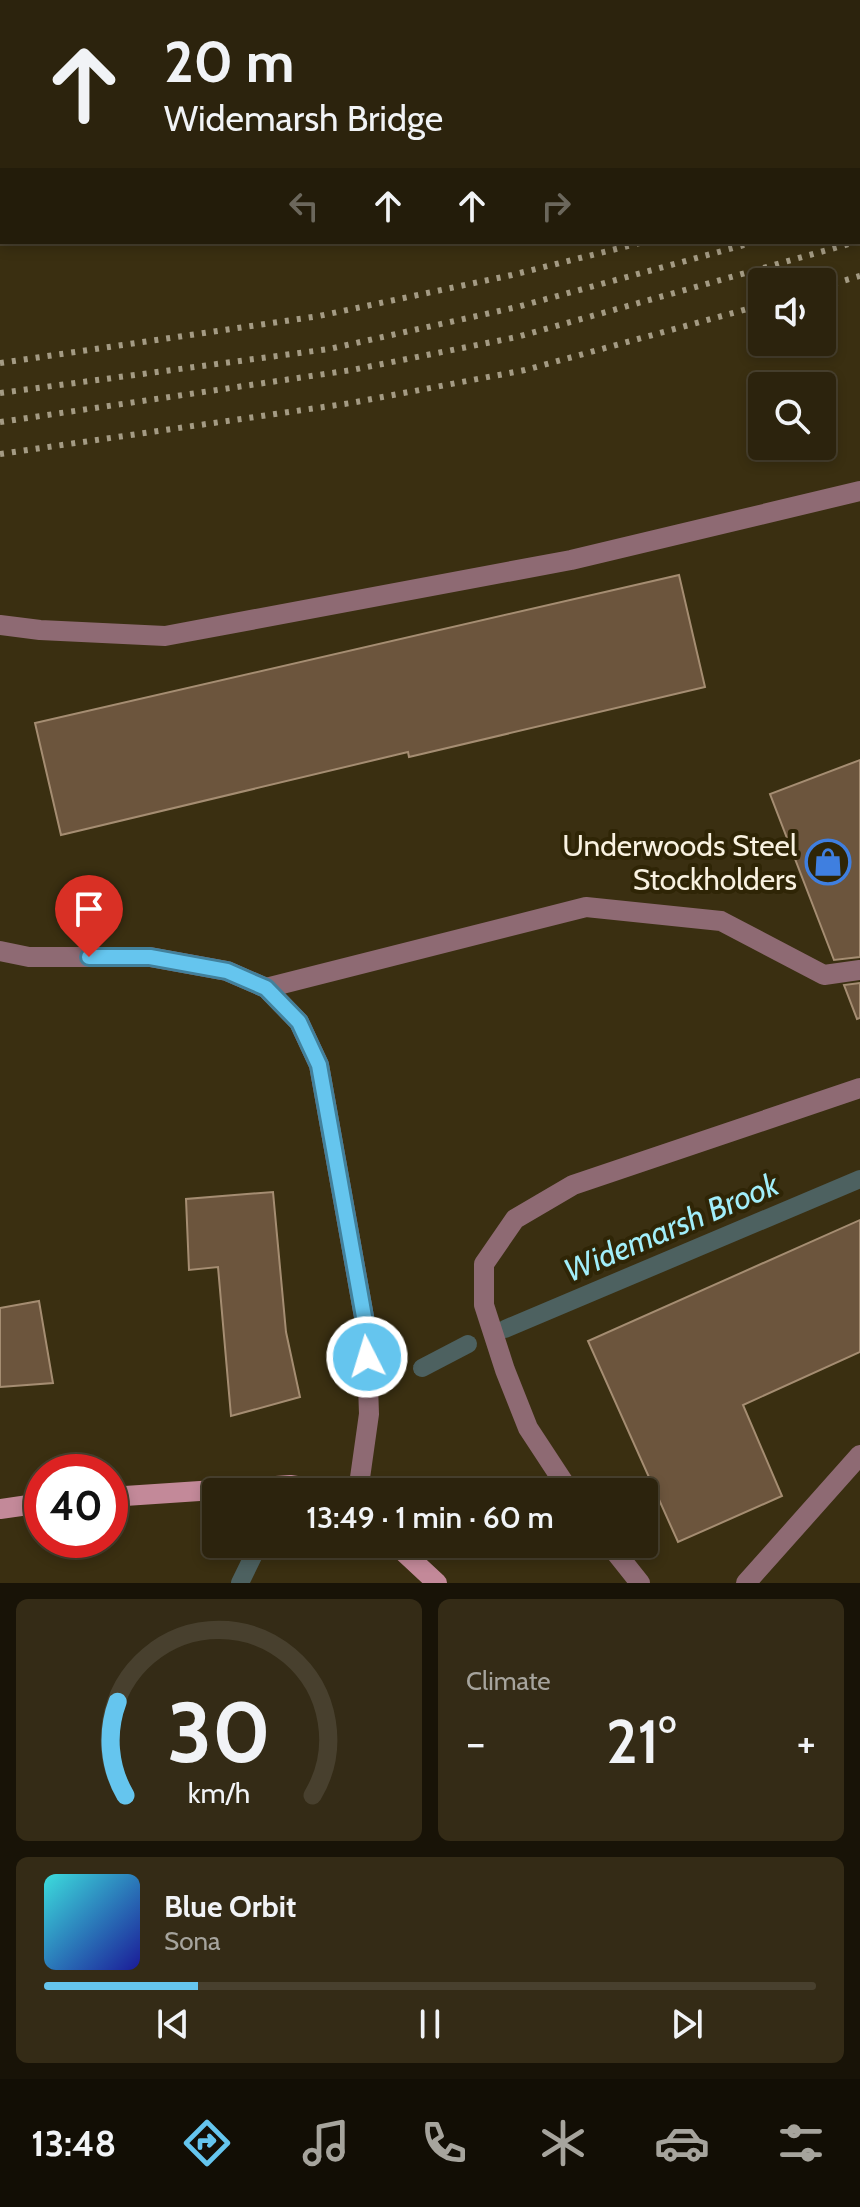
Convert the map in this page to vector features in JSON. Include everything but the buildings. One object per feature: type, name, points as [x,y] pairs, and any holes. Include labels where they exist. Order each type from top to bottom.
[{"type":"main road","points":[[128,1496],[202,1491]]},
{"type":"main road","points":[[0,1509],[24,1506]]},
{"type":"main road","points":[[410,1558],[437,1583]]},
{"type":"street","points":[[0,625],[165,636],[571,560],[860,491]]},
{"type":"street","points":[[266,988],[586,907],[721,921],[824,975],[860,970]]},
{"type":"street","points":[[0,951],[29,957],[150,957],[227,971],[266,988],[299,1022],[319,1065],[366,1328],[369,1414],[360,1478]]},
{"type":"street","points":[[561,1478],[528,1428],[484,1305],[484,1264],[515,1219],[573,1185],[860,1088]]},
{"type":"street","points":[[746,1583],[860,1455]]},
{"type":"street","points":[[620,1558],[640,1583]]},
{"type":"waterway","name":"Widemarsh Brook","points":[[505,1329],[860,1179]]},
{"type":"waterway","name":"Widemarsh Brook","points":[[422,1368],[468,1344]]},
{"type":"waterway","name":"Widemarsh Brook","points":[[240,1583],[252,1558]]},
{"type":"railway","points":[[0,363],[319,316],[512,275],[636,244]]},
{"type":"railway","points":[[0,393],[329,349],[517,307],[748,244]]},
{"type":"railway","points":[[0,422],[352,370],[517,337],[849,244]]},
{"type":"railway","points":[[836,283],[860,276]]},
{"type":"railway","points":[[0,454],[351,403],[525,370],[748,309]]},
{"type":"place","name":"Underwoods Steel Stockholders","points":[[828,862]]},
{"type":"route","points":[[89,957],[150,957],[227,971],[266,988],[299,1022],[319,1065],[366,1328],[367,1357]]}]
